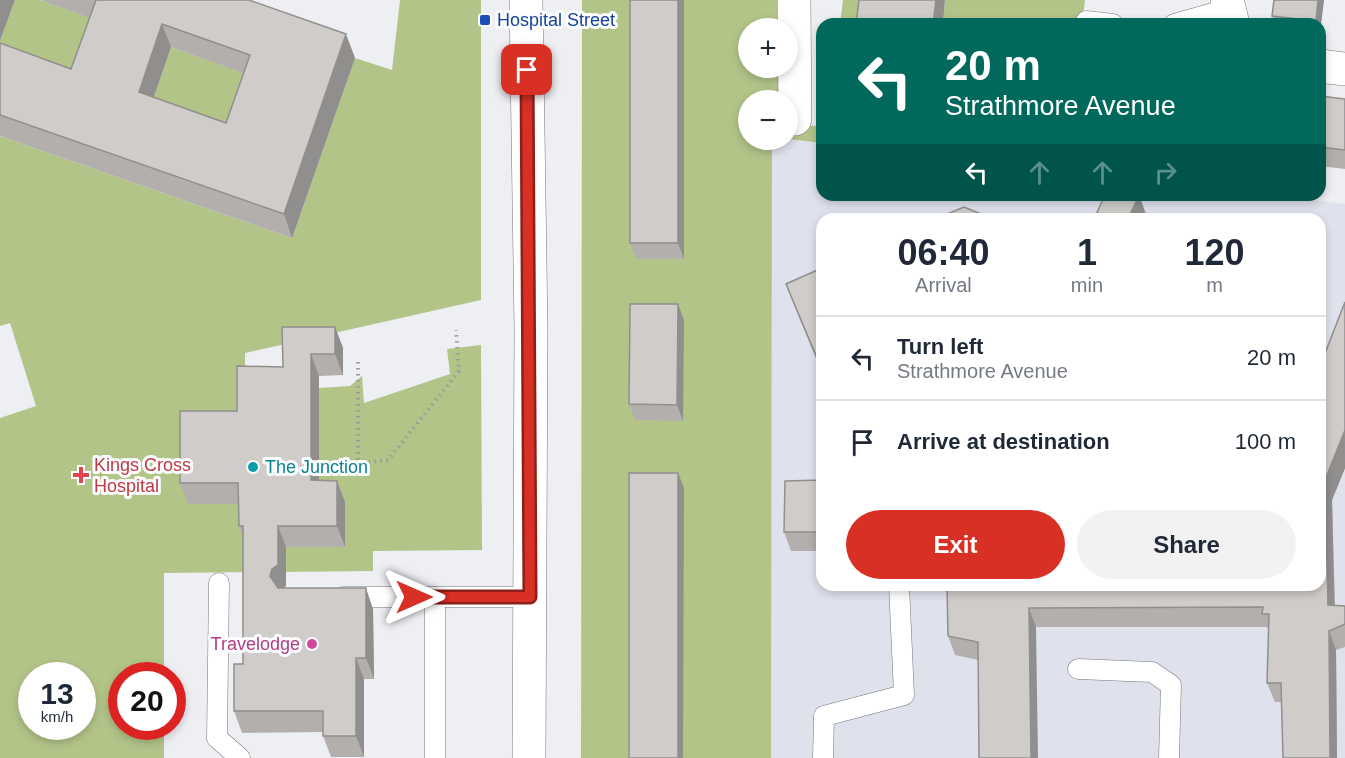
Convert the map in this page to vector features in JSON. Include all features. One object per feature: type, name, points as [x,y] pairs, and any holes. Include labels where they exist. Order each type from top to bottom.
[{"type":"street","points":[[526,0],[530,258],[529,758]]},
{"type":"street","points":[[794,0],[795,90]]},
{"type":"street","points":[[1326,67],[1345,69]]},
{"type":"lane","points":[[1199,18],[1229,11]]},
{"type":"lane","points":[[219,582],[217,738],[240,758]]},
{"type":"lane","points":[[823,758],[824,716],[904,695],[899,591]]},
{"type":"lane","points":[[323,597],[530,597]]},
{"type":"lane","points":[[435,597],[435,758]]},
{"type":"lane","points":[[1078,669],[1152,672],[1171,685],[1169,758]]},
{"type":"path","points":[[321,469],[358,466],[388,460],[459,371],[456,330]]},
{"type":"path","points":[[358,362],[358,466]]},
{"type":"shaded area","points":[[798,140],[816,142],[816,201],[1319,201],[1345,204],[1345,758],[771,758],[772,150],[798,150]]},
{"type":"green space","points":[[15,0],[40,0],[105,23],[80,92],[0,64],[0,41]]},
{"type":"green space","name":"Kings Cross Hospital","points":[[400,0],[481,0],[481,300],[245,353],[245,432],[188,504],[319,502],[319,388],[350,386],[362,376],[364,403],[450,374],[447,349],[481,345],[482,550],[373,551],[373,571],[164,573],[164,662],[108,662],[108,740],[164,740],[164,758],[0,758],[0,418],[36,406],[10,323],[0,326],[0,136],[292,238],[355,58],[392,70]]},
{"type":"green space","points":[[582,0],[782,0],[782,18],[738,18],[738,78],[783,78],[783,90],[738,90],[738,150],[772,150],[771,758],[581,758]]},
{"type":"green space","points":[[843,0],[869,0],[867,18],[841,18]]},
{"type":"green space","points":[[945,0],[1085,0],[1083,18],[944,18]]},
{"type":"green space","points":[[171,47],[258,78],[234,147],[147,116]]},
{"type":"green space","points":[[798,123],[816,126],[816,142],[798,140]]},
{"type":"building","points":[[96,0],[249,0],[346,34],[284,214],[0,115],[0,43],[71,69]],"holes":[[[162,24],[250,55],[226,123],[139,92]]]},
{"type":"building","points":[[630,0],[678,0],[678,243],[630,243]]},
{"type":"building","points":[[859,0],[936,0],[934,18],[857,18]]},
{"type":"building","points":[[1274,0],[1318,0],[1316,18],[1272,16]]},
{"type":"building","points":[[1326,97],[1345,99],[1345,150],[1326,148]]},
{"type":"building","points":[[1102,201],[1136,201],[1131,213],[1097,213]]},
{"type":"building","points":[[964,207],[978,213],[950,213]]},
{"type":"building","points":[[816,271],[816,356],[786,284]]},
{"type":"building","points":[[1345,302],[1345,430],[1326,478],[1326,351]]},
{"type":"building","points":[[630,304],[678,304],[677,405],[629,404]]},
{"type":"building","points":[[282,327],[335,327],[335,354],[311,354],[311,480],[337,481],[337,526],[278,526],[278,565],[272,569],[270,576],[278,588],[366,588],[366,658],[356,658],[356,736],[323,736],[323,711],[234,711],[234,664],[243,664],[243,526],[239,526],[238,483],[180,483],[180,411],[237,411],[237,366],[283,367]]},
{"type":"building","points":[[629,473],[678,473],[678,758],[629,758]]},
{"type":"building","points":[[816,480],[816,532],[784,532],[785,481]]},
{"type":"building","points":[[1326,522],[1328,605],[1345,606],[1345,624],[1329,631],[1330,758],[1283,758],[1281,683],[1267,683],[1269,614],[1262,614],[1263,607],[1029,608],[1031,758],[979,758],[978,642],[948,636],[947,591],[1326,591]]},
{"type":"place","name":"Hospital Street","points":[[485,20]]},
{"type":"place","name":"The Junction","points":[[253,467]]},
{"type":"place","name":"Kings Cross Hospital","points":[[81,475]]},
{"type":"place","name":"Travelodge","points":[[312,644]]},
{"type":"route","points":[[414,597],[530,597],[531,329],[527,70]]}]
